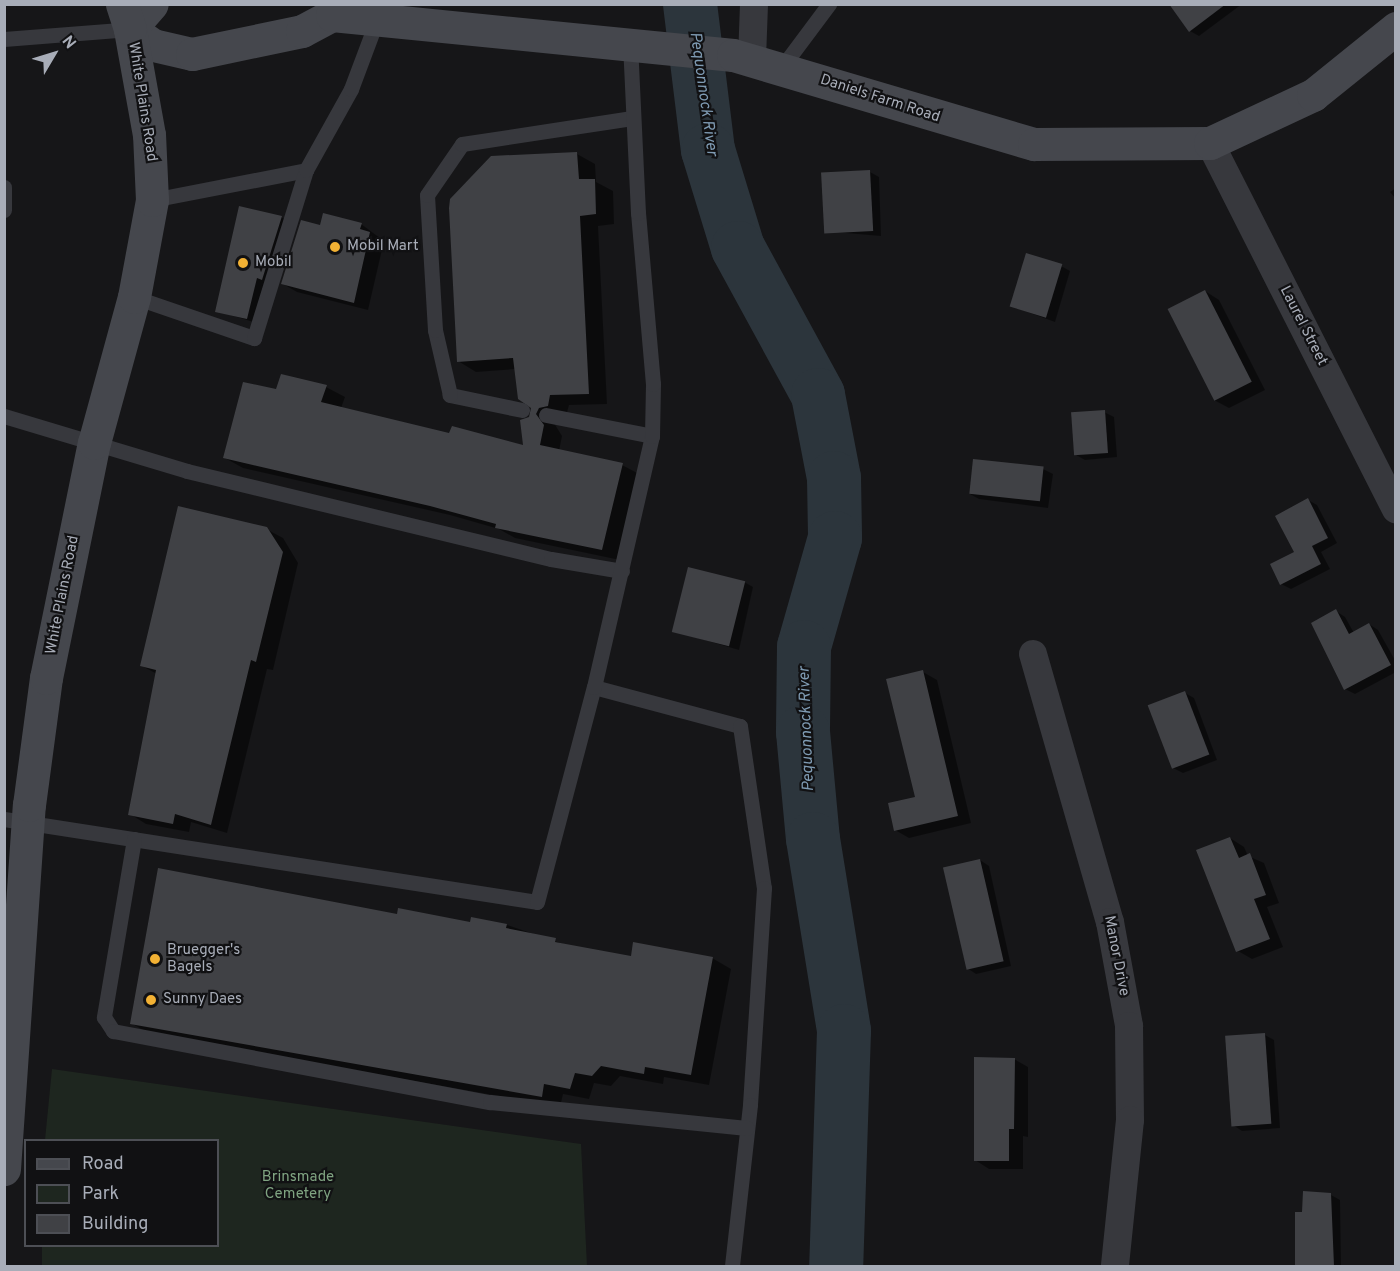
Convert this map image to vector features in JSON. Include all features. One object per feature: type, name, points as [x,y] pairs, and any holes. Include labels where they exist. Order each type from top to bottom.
[{"type":"main road","points":[[126,17],[152,4]]},
{"type":"main road","name":"Daniels Farm Road","points":[[126,17],[153,45],[192,54],[302,31],[327,10],[377,20],[669,47],[756,60],[907,109],[1034,144],[1210,143],[1313,95],[1395,28]]},
{"type":"main road","name":"White Plains Road","points":[[4,1169],[16,821],[94,443],[134,297],[152,201],[149,135],[126,17]]},
{"type":"street","points":[[754,4],[756,60]]},
{"type":"street","name":"Laurel Street","points":[[1210,143],[1395,510]]},
{"type":"street","name":"Manor Drive","points":[[1033,654],[1110,922],[1129,1026],[1131,1120],[1115,1266]]},
{"type":"lane","points":[[756,60],[829,4]]},
{"type":"lane","points":[[4,39],[126,17]]},
{"type":"lane","points":[[134,297],[254,338],[306,170],[351,89],[377,20]]},
{"type":"lane","points":[[16,821],[537,902],[594,687],[652,436],[653,384],[632,118],[630,44]]},
{"type":"lane","points":[[522,410],[450,395],[435,330],[427,195],[462,144],[632,118]]},
{"type":"lane","points":[[152,201],[306,170]]},
{"type":"lane","points":[[4,187],[4,210]]},
{"type":"lane","points":[[546,415],[652,436]]},
{"type":"lane","points":[[4,416],[187,471],[551,559],[622,571]]},
{"type":"lane","points":[[594,687],[740,726],[764,888],[747,1128],[732,1266]]},
{"type":"lane","points":[[134,839],[104,1017],[112,1031],[489,1102],[747,1128]]},
{"type":"green space","name":"Brinsmade Cemetery","points":[[52,1069],[581,1144],[587,1266],[42,1266],[42,1247],[219,1247],[219,1139],[45,1139]]},
{"type":"building","points":[[1169,4],[1226,4],[1189,32]]},
{"type":"building","points":[[577,152],[579,179],[595,179],[596,214],[580,216],[589,394],[550,395],[548,406],[539,408],[536,414],[544,425],[540,445],[623,463],[602,550],[495,528],[496,524],[430,506],[223,458],[243,382],[276,389],[281,374],[327,385],[321,402],[449,433],[452,426],[523,445],[520,420],[529,417],[531,408],[518,399],[513,358],[457,362],[450,199],[491,156]]},
{"type":"building","points":[[870,170],[873,231],[824,233],[821,173]]},
{"type":"building","name":"Mobil","points":[[239,206],[282,216],[262,280],[257,278],[247,319],[215,312]]},
{"type":"building","name":"Mobil Mart","points":[[323,213],[362,223],[360,229],[370,232],[354,303],[281,284],[301,220],[320,225]]},
{"type":"building","points":[[1026,253],[1062,264],[1046,318],[1010,307]]},
{"type":"building","points":[[1205,290],[1252,382],[1214,401],[1168,309]]},
{"type":"building","points":[[1105,410],[1108,453],[1074,455],[1071,412]]},
{"type":"building","points":[[973,459],[1044,466],[1040,501],[969,494]]},
{"type":"building","points":[[1308,498],[1328,538],[1312,546],[1321,564],[1280,585],[1270,564],[1294,552],[1275,516]]},
{"type":"building","points":[[178,506],[267,527],[283,552],[256,662],[251,660],[211,825],[175,814],[173,824],[128,815],[156,670],[140,666]]},
{"type":"building","points":[[688,567],[745,581],[729,646],[672,632]]},
{"type":"building","points":[[1336,609],[1349,634],[1369,623],[1391,665],[1344,690],[1311,623]]},
{"type":"building","points":[[923,670],[958,816],[894,831],[888,803],[915,797],[886,679]]},
{"type":"building","points":[[1185,691],[1209,754],[1172,769],[1148,705]]},
{"type":"building","points":[[1230,837],[1239,858],[1250,853],[1266,895],[1254,899],[1270,939],[1236,952],[1196,850]]},
{"type":"building","points":[[980,859],[1004,961],[967,970],[943,868]]},
{"type":"building","points":[[158,868],[397,914],[398,908],[470,922],[471,917],[507,924],[506,928],[556,938],[555,942],[631,956],[633,942],[713,957],[691,1075],[645,1067],[644,1074],[601,1066],[592,1076],[575,1073],[570,1089],[544,1084],[542,1097],[130,1024]]},
{"type":"building","points":[[1265,1033],[1271,1124],[1231,1127],[1225,1036]]},
{"type":"building","points":[[974,1057],[1015,1058],[1014,1129],[1009,1129],[1009,1161],[974,1161]]},
{"type":"building","points":[[1303,1191],[1331,1193],[1334,1266],[1295,1266],[1295,1212],[1302,1212]]},
{"type":"waterway","name":"Pequonnock River","points":[[690,4],[708,150],[738,248],[818,395],[834,478],[835,538],[804,647],[803,732],[813,839],[844,1031],[836,1266]]},
{"type":"place","name":"Mobil Mart","points":[[335,247]]},
{"type":"place","name":"Mobil","points":[[243,263]]},
{"type":"place","name":"Bruegger's Bagels","points":[[155,959]]},
{"type":"place","name":"Sunny Daes","points":[[151,1000]]}]
